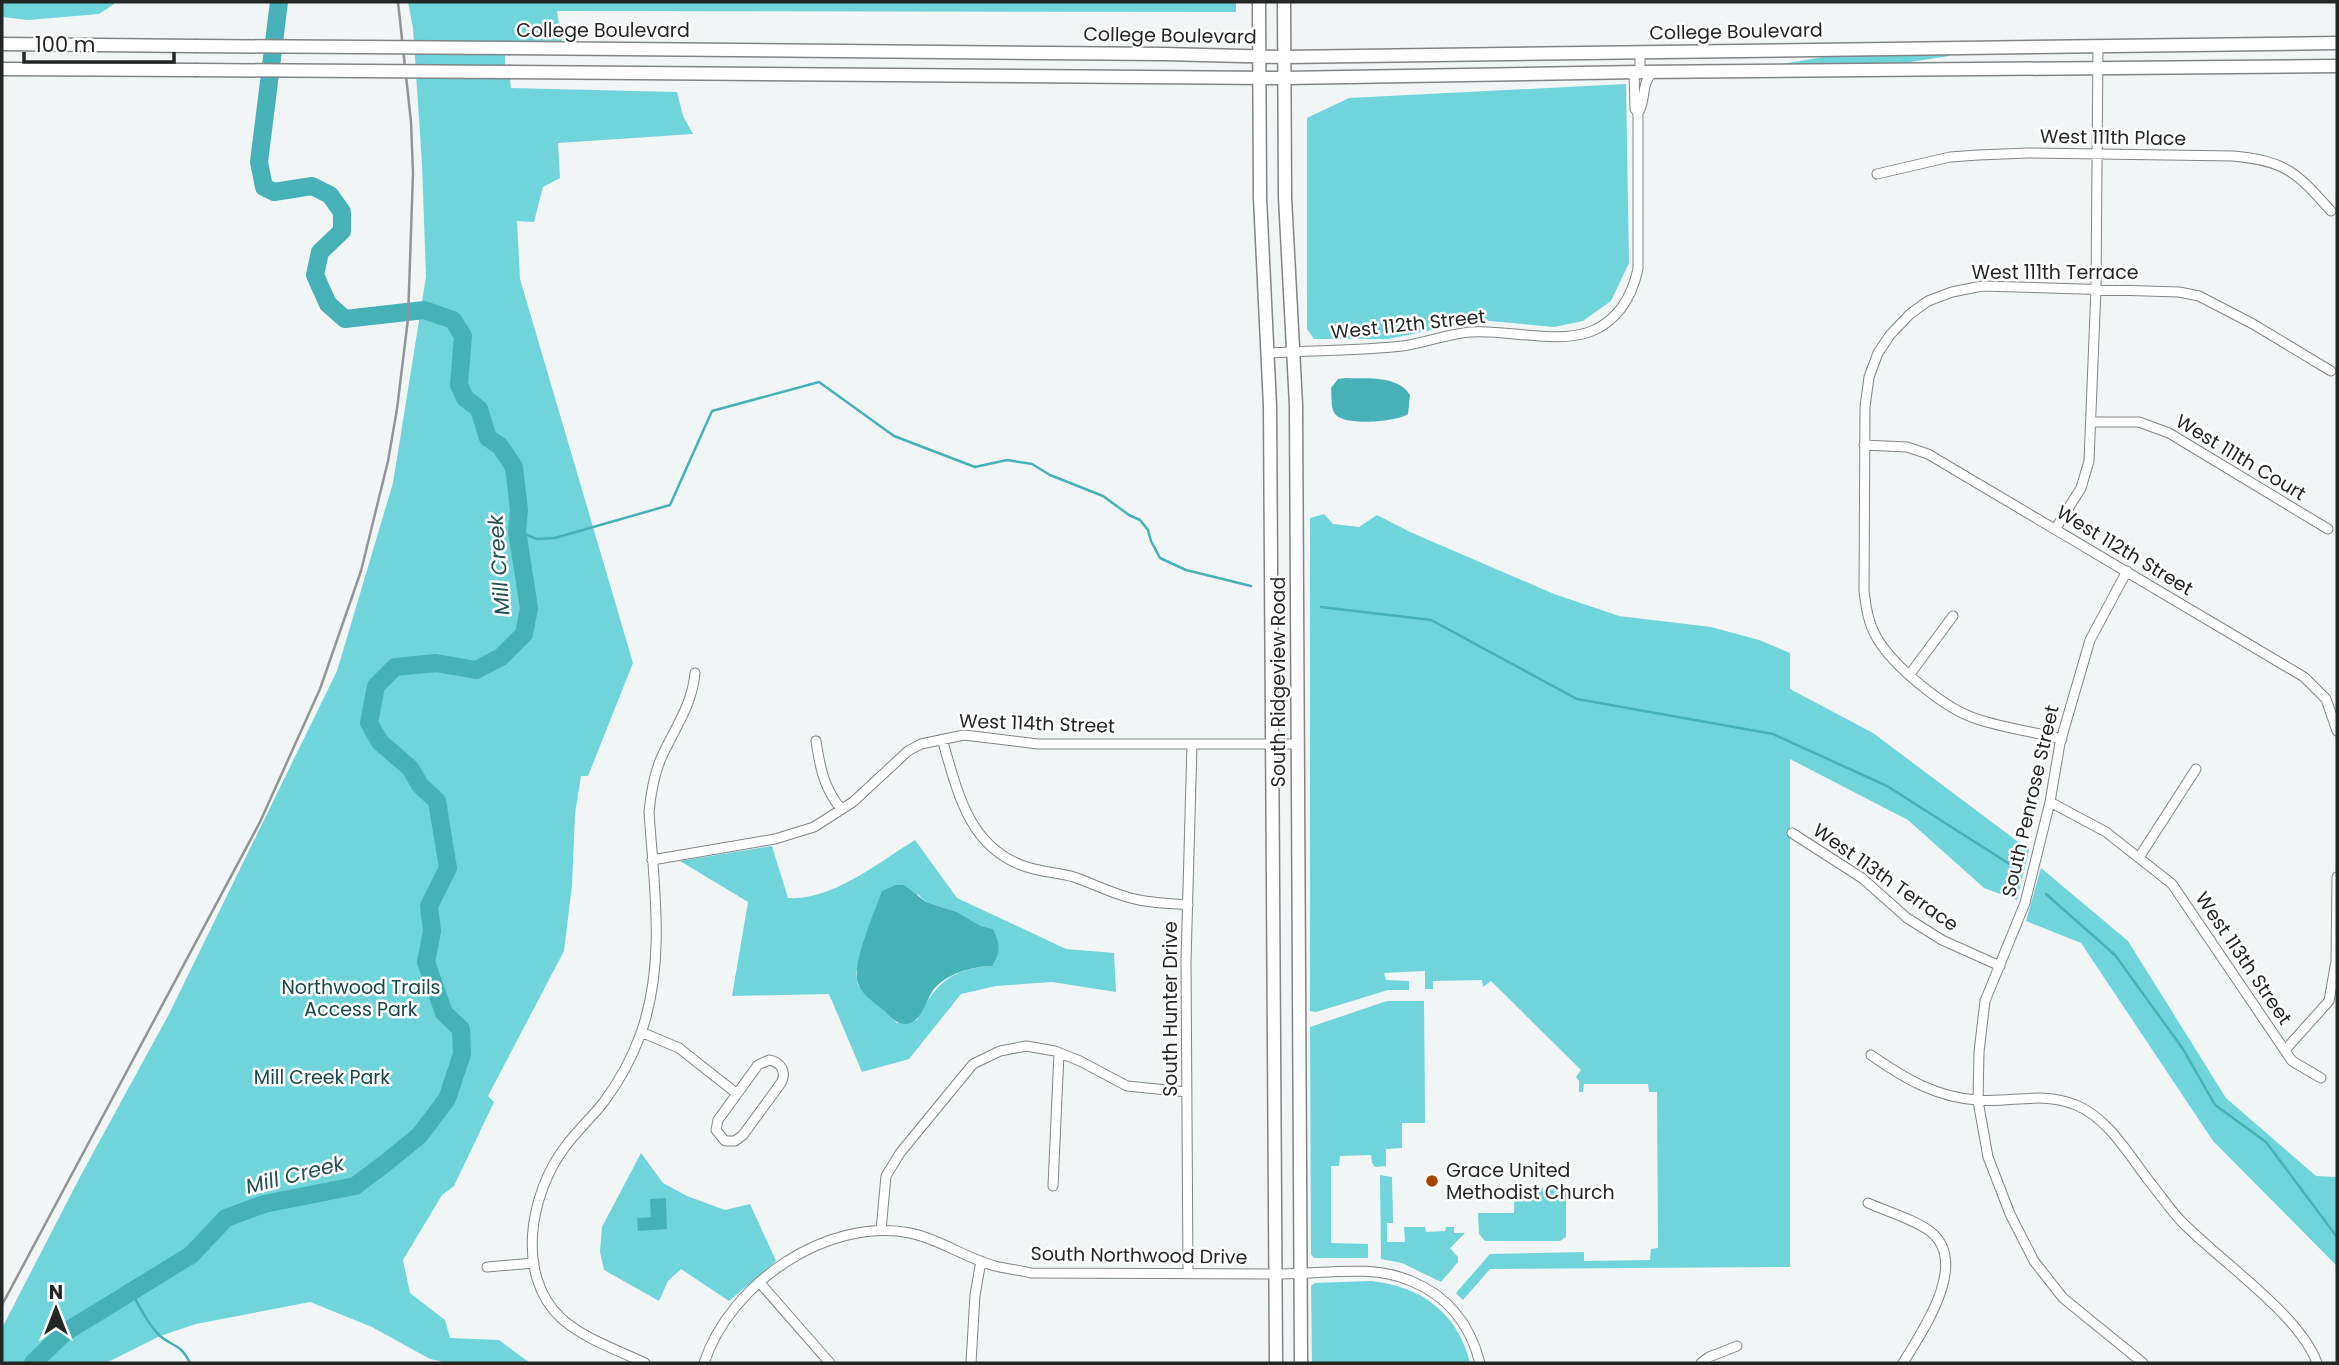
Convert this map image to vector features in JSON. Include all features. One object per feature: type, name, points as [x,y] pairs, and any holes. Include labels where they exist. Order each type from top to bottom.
[{"type":"main road","name":"South Ridgeview Road","points":[[1259,2],[1260,198],[1269,353],[1276,1363]]},
{"type":"main road","name":"South Ridgeview Road","points":[[1284,2],[1286,197],[1294,352],[1301,1363]]},
{"type":"main road","name":"College Boulevard","points":[[2,44],[1284,57],[2337,43]]},
{"type":"main road","name":"College Boulevard","points":[[2,69],[1285,78],[2337,66]]},
{"type":"street","points":[[2056,528],[2081,488],[2089,461],[2095,288],[2098,46]]},
{"type":"street","points":[[1640,52],[1645,82],[1642,108],[1638,113],[1635,109],[1642,72]]},
{"type":"street","name":"West 112th Street","points":[[1269,353],[1396,346],[1468,332],[1560,337],[1591,331],[1602,325],[1623,306],[1635,282],[1639,253],[1638,113]]},
{"type":"street","name":"West 111th Place","points":[[1877,174],[1950,157],[2028,153],[2233,156],[2275,163],[2305,183],[2331,211]]},
{"type":"street","name":"West 111th Terrace","points":[[1864,445],[1866,398],[1873,366],[1890,335],[1920,306],[1971,287],[2161,290],[2199,296],[2253,324],[2331,371]]},
{"type":"street","name":"West 111th Court","points":[[2091,422],[2139,422],[2169,433],[2328,529]]},
{"type":"street","points":[[1864,445],[1866,613],[1886,652],[1956,709],[1975,719],[2062,739]]},
{"type":"street","name":"West 112th Street","points":[[1864,445],[1907,447],[1928,454],[2304,677],[2326,699],[2337,731]]},
{"type":"street","name":"South Penrose Street","points":[[2127,571],[2090,640],[2062,739],[2050,803],[2025,903],[1985,1001],[1979,1052],[1978,1101],[1988,1157],[2010,1214],[2034,1261],[2063,1298],[2143,1363]]},
{"type":"street","points":[[1910,674],[1953,616]]},
{"type":"street","points":[[645,1363],[578,1331],[561,1318],[547,1301],[538,1282],[534,1262],[535,1218],[541,1192],[551,1168],[618,1081],[641,1032],[648,1009],[657,954],[649,813],[653,786],[663,754],[690,703],[695,673]]},
{"type":"street","name":"West 114th Street","points":[[652,860],[775,839],[814,827],[863,793],[908,751],[921,744],[964,735],[1038,744],[1298,744]]},
{"type":"street","points":[[942,739],[961,803],[973,827],[1007,859],[1030,868],[1072,877],[1138,900],[1188,905]]},
{"type":"street","points":[[816,741],[822,775],[841,810]]},
{"type":"street","name":"South Hunter Drive","points":[[1188,1273],[1188,905],[1192,744]]},
{"type":"street","points":[[2140,856],[2196,769]]},
{"type":"street","name":"West 113th Street","points":[[2050,803],[2106,832],[2140,856],[2172,884],[2292,1061],[2320,1078]]},
{"type":"street","name":"West 113th Terrace","points":[[1792,833],[1862,878],[1907,918],[1942,940],[2000,966]]},
{"type":"street","points":[[2285,1050],[2329,1001],[2336,961],[2337,877]]},
{"type":"street","points":[[641,1032],[678,1048],[736,1093]]},
{"type":"street","points":[[881,1230],[886,1176],[900,1153],[973,1064],[1000,1051],[1026,1046],[1059,1053],[1127,1086],[1187,1092]]},
{"type":"street","points":[[1053,1186],[1059,1053]]},
{"type":"street","points":[[1871,1055],[1909,1081],[1940,1094],[1978,1101],[2023,1097],[2053,1098],[2079,1106],[2101,1121],[2181,1222],[2293,1324],[2311,1347],[2316,1363]]},
{"type":"street","points":[[774,1061],[782,1068],[784,1076],[781,1083],[743,1135],[730,1142],[718,1135],[716,1125],[736,1093],[761,1062],[774,1061]]},
{"type":"street","points":[[1868,1203],[1933,1233],[1944,1253],[1946,1269],[1941,1294],[1903,1363]]},
{"type":"street","name":"South Northwood Drive","points":[[704,1363],[731,1312],[785,1262],[816,1245],[856,1233],[881,1230],[911,1234],[939,1242],[994,1266],[1031,1273],[1374,1272],[1409,1280],[1441,1296],[1471,1336],[1480,1363]]},
{"type":"street","points":[[971,1363],[975,1296],[981,1261]]},
{"type":"street","points":[[487,1267],[534,1262]]},
{"type":"street","points":[[760,1283],[830,1363]]},
{"type":"street","points":[[1701,1363],[1737,1346]]},
{"type":"green space","points":[[2,2],[117,2],[99,14],[28,20],[2,17]]},
{"type":"green space","name":"Northwood Trails Access Park","points":[[408,2],[1236,2],[1236,12],[557,11],[563,49],[505,49],[505,78],[510,79],[511,88],[677,92],[683,116],[693,134],[558,143],[560,178],[543,187],[534,222],[517,221],[520,279],[633,663],[588,776],[581,776],[575,814],[572,885],[564,951],[488,1096],[494,1102],[454,1186],[442,1195],[403,1260],[410,1293],[445,1320],[450,1338],[499,1340],[530,1363],[449,1363],[430,1359],[372,1327],[310,1302],[196,1324],[160,1336],[106,1363],[2,1363],[2,1328],[169,1014],[337,671],[393,483],[426,277],[422,164],[413,28]]},
{"type":"green space","points":[[1949,54],[1885,66],[1776,65],[1835,55]]},
{"type":"green space","points":[[1626,84],[1629,263],[1611,301],[1583,321],[1554,327],[1480,320],[1388,339],[1314,339],[1307,329],[1307,118],[1349,98]]},
{"type":"green space","points":[[1324,514],[1333,524],[1359,527],[1377,515],[1554,594],[1619,616],[1711,627],[1759,640],[1790,653],[1790,689],[1873,733],[2029,850],[2017,900],[1984,888],[1908,820],[1790,759],[1790,1267],[1490,1269],[1463,1300],[1456,1293],[1490,1254],[1584,1252],[1584,1261],[1650,1260],[1651,1249],[1658,1248],[1657,1092],[1649,1092],[1648,1084],[1584,1084],[1583,1092],[1579,1092],[1579,1081],[1576,1077],[1581,1070],[1491,981],[1483,987],[1482,980],[1433,981],[1433,989],[1425,989],[1425,971],[1384,973],[1386,980],[1409,981],[1409,990],[1388,990],[1316,1012],[1310,1011],[1310,518]]},
{"type":"green space","points":[[915,840],[957,898],[1066,949],[1114,953],[1116,992],[1052,982],[996,986],[961,994],[909,1059],[862,1072],[829,994],[732,996],[748,902],[680,861],[772,846],[788,898],[805,897],[838,887]],"holes":[[[918,894],[926,902],[957,912],[981,926],[992,929],[992,966],[965,970],[955,975],[937,988],[917,1020],[897,1023],[858,985],[856,973],[866,933]]]},
{"type":"green space","points":[[2041,868],[2128,941],[2226,1098],[2316,1176],[2337,1177],[2337,1266],[2213,1141],[2081,943],[2026,921]]},
{"type":"green space","points":[[1387,1001],[1424,1001],[1425,1123],[1402,1123],[1402,1148],[1386,1149],[1386,1166],[1375,1167],[1371,1155],[1340,1156],[1339,1166],[1331,1166],[1331,1243],[1368,1244],[1368,1258],[1314,1258],[1311,1254],[1310,1027]]},
{"type":"green space","points":[[641,1153],[663,1183],[687,1196],[725,1210],[750,1204],[776,1261],[729,1301],[681,1269],[668,1281],[659,1301],[604,1270],[600,1252],[602,1227]]},
{"type":"green space","points":[[1380,1175],[1392,1177],[1393,1223],[1387,1223],[1387,1242],[1405,1242],[1404,1227],[1425,1227],[1426,1232],[1445,1231],[1446,1227],[1454,1227],[1454,1233],[1465,1233],[1450,1248],[1458,1257],[1458,1262],[1441,1282],[1402,1263],[1381,1259]]},
{"type":"green space","points":[[1515,1181],[1523,1189],[1562,1188],[1566,1191],[1566,1237],[1560,1241],[1485,1241],[1479,1234],[1478,1213],[1514,1213]]},
{"type":"green space","points":[[1371,1281],[1406,1289],[1435,1305],[1447,1316],[1456,1330],[1470,1363],[1312,1363],[1311,1286],[1315,1283]]},
{"type":"shaded area","points":[[1338,379],[1381,379],[1398,384],[1410,395],[1408,414],[1371,422],[1341,418],[1333,409],[1331,388]]},
{"type":"shaded area","points":[[896,885],[904,885],[926,902],[957,912],[981,926],[993,929],[998,948],[992,966],[968,969],[940,983],[918,1017],[906,1024],[895,1021],[865,995],[858,983],[857,974],[869,924],[882,891]]},
{"type":"shaded area","points":[[666,1198],[667,1229],[638,1231],[637,1218],[651,1217],[650,1199]]},
{"type":"waterway","name":"Mill Creek","points":[[33,1363],[64,1333],[191,1255],[226,1218],[264,1204],[355,1186],[419,1136],[447,1099],[462,1054],[461,1029],[444,1013],[426,962],[432,931],[429,906],[448,868],[437,801],[420,785],[410,768],[380,742],[369,723],[376,686],[395,667],[436,663],[476,670],[501,657],[524,634],[529,608],[517,531],[519,510],[514,467],[500,446],[488,438],[479,409],[465,398],[459,385],[463,336],[453,320],[424,310],[345,319],[328,304],[315,275],[320,252],[342,231],[342,212],[330,195],[312,186],[274,192],[264,187],[259,162],[279,2]]},
{"type":"waterway","points":[[517,531],[537,539],[555,538],[670,505],[712,411],[819,382],[894,436],[975,467],[1007,460],[1032,464],[1050,475],[1103,496],[1140,520],[1148,530],[1160,558],[1186,570],[1251,586]]},
{"type":"waterway","points":[[1321,607],[1431,620],[1577,699],[1773,734],[1887,786],[2011,865]]},
{"type":"waterway","points":[[2046,894],[2115,955],[2183,1049],[2215,1105],[2266,1142],[2337,1237]]},
{"type":"waterway","points":[[131,1291],[154,1329],[183,1351],[190,1363]]},
{"type":"railway","points":[[2,1305],[260,822],[320,689],[361,571],[388,461],[408,319],[413,173],[411,122],[398,2]]},
{"type":"place","name":"Grace United Methodist Church","points":[[1432,1181]]},
{"type":"park label","name":"Mill Creek Park","points":[[322,1077]]}]
